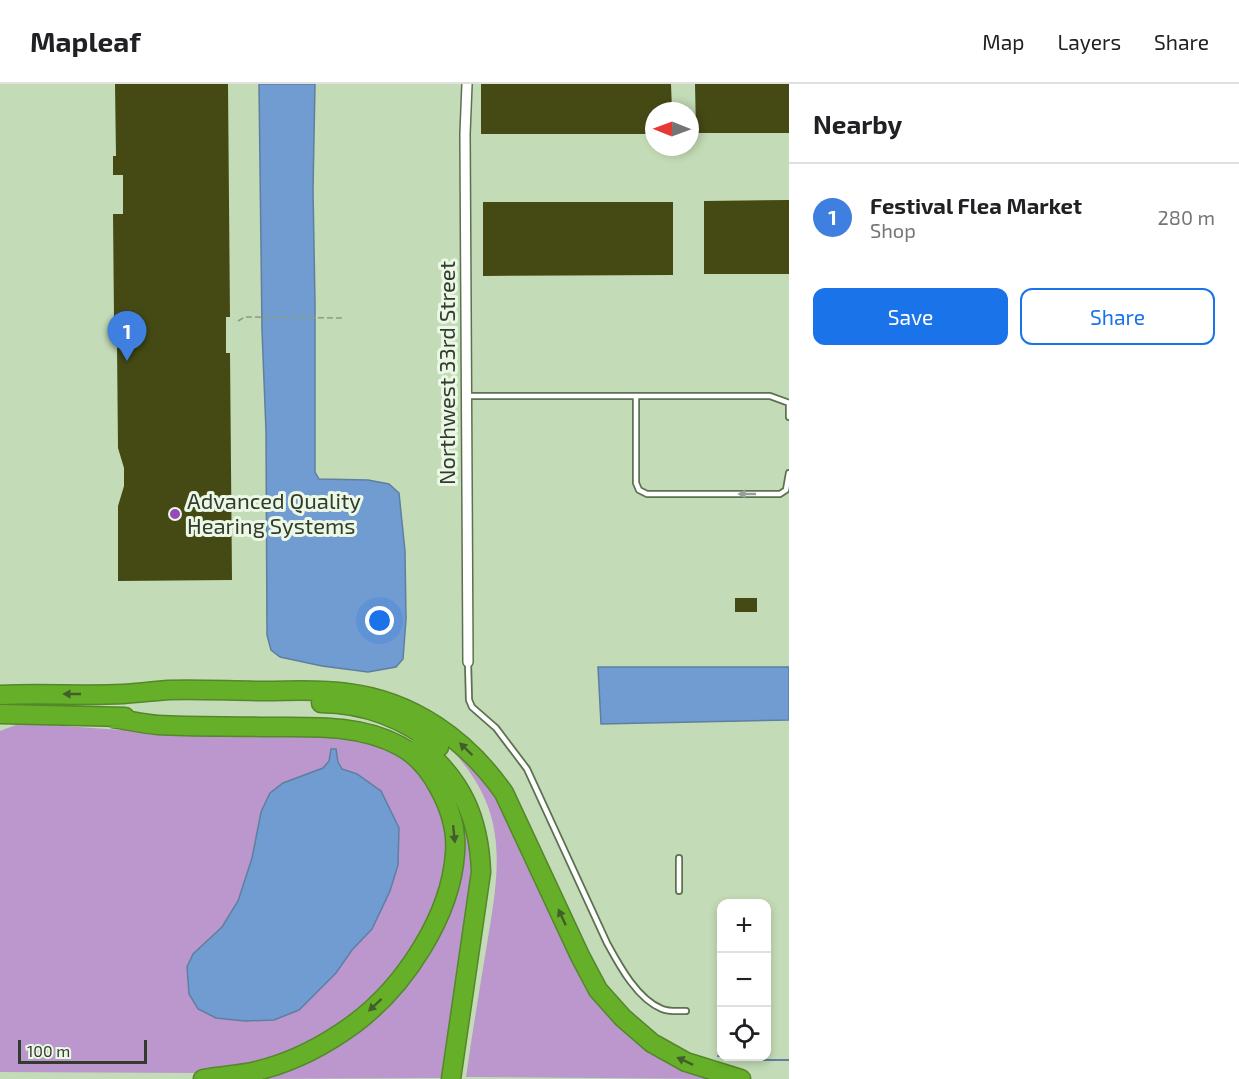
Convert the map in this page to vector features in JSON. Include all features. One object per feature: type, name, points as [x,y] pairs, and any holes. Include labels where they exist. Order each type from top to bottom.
[{"type":"highway","points":[[0,684],[22,694]]},
{"type":"highway","points":[[0,695],[122,694],[170,690],[336,692],[387,703],[411,712],[437,726],[469,750],[487,769],[504,793],[580,956],[598,990],[623,1018],[652,1043],[686,1062],[741,1079]]},
{"type":"highway","points":[[122,694],[171,702],[326,703],[356,707],[376,712],[411,727],[447,754],[464,776],[478,803],[489,837],[491,858],[491,878],[460,1053],[451,1079]]},
{"type":"highway","points":[[0,714],[113,718],[156,714],[314,716],[358,720],[388,728],[420,746],[443,767],[462,793],[476,830],[480,860],[481,872],[460,1053],[461,1079]]},
{"type":"highway","points":[[0,727],[36,716]]},
{"type":"highway","points":[[113,718],[156,725],[347,729],[382,737],[408,751],[426,768],[445,798],[451,814],[456,852],[448,890],[417,955],[390,991],[357,1022],[337,1036],[297,1057],[254,1072],[203,1079]]},
{"type":"street","name":"Northwest 33rd Street","points":[[467,84],[465,134],[468,662]]},
{"type":"lane","points":[[466,396],[770,396],[789,403],[789,417]]},
{"type":"lane","points":[[636,396],[636,483],[639,490],[647,494],[780,494],[786,490],[789,473]]},
{"type":"lane","points":[[468,662],[469,700],[472,707],[509,743],[534,781],[607,943],[621,968],[633,984],[655,1005],[664,1010],[686,1011]]},
{"type":"lane","points":[[679,891],[680,858]]},
{"type":"path","points":[[238,321],[245,317],[345,318]]},
{"type":"shaded area","points":[[21,723],[150,732],[351,737],[378,744],[413,763],[444,807],[450,866],[423,935],[365,1009],[282,1058],[197,1073],[0,1072],[0,731]],"holes":[[[331,749],[342,769],[357,774],[372,929],[352,950],[193,954],[222,927],[238,900],[252,858],[283,783],[323,768],[329,761]]]},
{"type":"shaded area","points":[[440,738],[493,784],[580,969],[699,1075],[709,1079],[466,1077],[491,918],[497,862],[490,811],[479,787],[463,763]]},
{"type":"shaded area","points":[[441,777],[463,810],[474,860],[445,1078],[255,1079],[355,1028],[451,896]]},
{"type":"water","points":[[259,84],[315,84],[313,190],[315,472],[319,479],[368,480],[389,484],[399,493],[405,551],[406,619],[403,659],[396,667],[368,672],[322,666],[280,657],[271,650],[267,635],[266,431],[262,330]]},
{"type":"water","points":[[598,667],[789,667],[789,720],[601,724]]},
{"type":"water","points":[[331,749],[336,749],[338,762],[342,769],[357,774],[381,791],[399,828],[398,865],[390,891],[372,929],[352,950],[336,973],[299,1010],[274,1020],[245,1021],[216,1018],[198,1009],[189,994],[187,967],[193,954],[222,927],[238,901],[252,858],[261,812],[270,793],[283,783],[323,768],[329,761]]},
{"type":"building","points":[[115,84],[228,84],[230,317],[226,317],[226,353],[230,353],[232,580],[118,581],[118,506],[124,486],[124,468],[118,448],[117,345],[124,345],[124,317],[114,317],[113,214],[123,214],[123,175],[113,175],[113,156],[116,156]]},
{"type":"building","points":[[481,84],[671,84],[672,102],[645,102],[645,134],[481,134]]},
{"type":"building","points":[[695,84],[789,84],[789,133],[699,133],[699,102],[695,102]]},
{"type":"building","points":[[789,200],[789,274],[704,274],[704,201]]},
{"type":"building","points":[[483,202],[673,202],[673,275],[483,276]]},
{"type":"building","points":[[735,598],[757,598],[757,612],[735,612]]},
{"type":"waterway","points":[[771,1060],[789,1060]]},
{"type":"place","name":"Festival Flea Market","points":[[127,361]]},
{"type":"place","name":"Advanced Quality Hearing Systems","points":[[175,514]]}]
